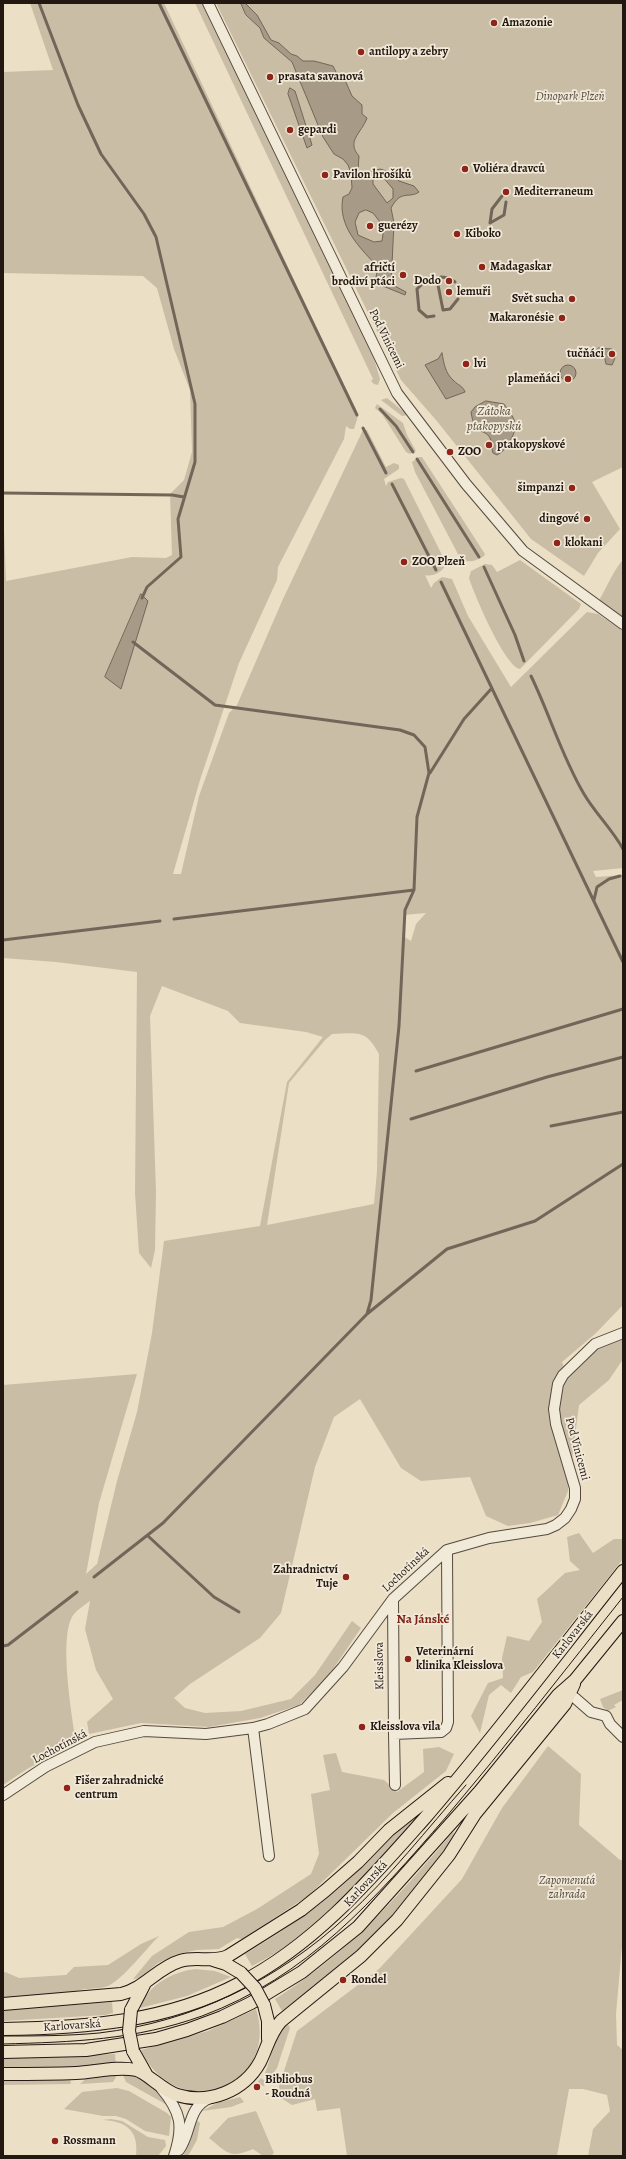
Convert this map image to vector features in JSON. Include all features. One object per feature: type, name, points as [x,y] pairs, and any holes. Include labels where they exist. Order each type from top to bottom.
[{"type":"main road","name":"Karlovarská","points":[[3,2029],[79,2027],[116,2022],[186,2006],[240,1983],[288,1954],[340,1911],[372,1879],[464,1772],[623,1571]]},
{"type":"main road","name":"Karlovarská","points":[[3,2052],[86,2050],[156,2039],[187,2030],[222,2017],[251,2003],[302,1972],[358,1926],[480,1791],[558,1695],[575,1680],[623,1621]]},
{"type":"main road","points":[[3,2074],[49,2074],[128,2069],[139,2070],[153,2081],[182,2097],[212,2097],[229,2091],[243,2082],[255,2070],[273,2031],[281,2022],[361,1956],[396,1920],[424,1888],[449,1855],[475,1814],[565,1704],[575,1680]]},
{"type":"main road","points":[[3,2004],[121,1994],[135,1990],[167,1966],[180,1961],[194,1959],[220,1959],[234,1953],[301,1910],[358,1862],[409,1813],[464,1772]]},
{"type":"main road","points":[[209,1959],[226,1964],[241,1973],[255,1988],[264,2005],[268,2028],[265,2050]]},
{"type":"main road","points":[[151,1977],[139,1992],[131,2010],[129,2031],[133,2051],[140,2067],[153,2081]]},
{"type":"street","name":"Pod Vinicemi","points":[[208,3],[397,393],[466,484],[522,551],[623,624]]},
{"type":"street","name":"Pod Vinicemi","points":[[571,1509],[574,1499],[574,1488],[563,1451],[554,1409],[558,1384],[563,1375],[595,1344],[623,1333]]},
{"type":"street","name":"Lochotínská","points":[[3,1795],[45,1767],[95,1742],[144,1731],[206,1734],[253,1728],[268,1724],[304,1709],[343,1667],[393,1599],[448,1550],[489,1538],[547,1529],[565,1518],[571,1509]]},
{"type":"street","points":[[394,1734],[441,1732],[446,1728],[448,1722],[448,1550]]},
{"type":"street","name":"Kleisslova","points":[[393,1599],[395,1784]]},
{"type":"street","points":[[575,1698],[591,1712],[606,1716],[610,1724],[623,1737]]},
{"type":"street","points":[[253,1728],[269,1856]]},
{"type":"street","points":[[153,2081],[172,2102],[180,2120],[179,2139],[174,2156]]},
{"type":"street","points":[[174,2156],[185,2141],[196,2107],[212,2097]]},
{"type":"green space","points":[[30,3],[164,3],[358,416],[354,429],[350,429],[346,426],[344,439],[278,567],[277,580],[239,663],[200,780],[173,874],[181,874],[199,796],[229,713],[237,705],[283,599],[363,430],[367,430],[386,467],[394,463],[399,465],[399,469],[384,479],[386,486],[388,482],[401,478],[404,479],[444,559],[445,566],[441,571],[433,575],[425,575],[431,588],[434,583],[442,577],[452,579],[468,616],[511,687],[587,612],[598,614],[623,631],[623,868],[593,871],[596,877],[623,875],[623,1305],[596,1333],[562,1362],[568,1378],[592,1351],[623,1339],[623,1359],[609,1380],[579,1405],[568,1491],[558,1515],[530,1523],[508,1526],[486,1516],[470,1477],[421,1481],[401,1468],[360,1399],[334,1417],[315,1467],[281,1613],[260,1638],[190,1684],[174,1698],[185,1708],[205,1713],[241,1711],[291,1699],[315,1675],[352,1621],[361,1628],[327,1678],[299,1705],[260,1718],[209,1727],[141,1723],[89,1734],[87,1722],[113,1699],[96,1670],[85,1629],[90,1601],[73,1615],[68,1628],[66,1660],[76,1743],[27,1769],[3,1785],[3,1385],[137,1374],[99,1503],[86,1574],[97,1564],[117,1481],[137,1412],[152,1333],[164,1241],[260,1226],[287,1082],[323,1037],[306,1032],[240,1023],[228,1011],[162,986],[150,1016],[156,1192],[155,1250],[151,1268],[139,1253],[135,1193],[137,972],[56,962],[3,958],[3,502],[6,581],[132,557],[166,558],[172,555],[170,494],[184,480],[192,452],[190,390],[174,349],[157,288],[143,276],[3,273],[3,72],[53,70]],"holes":[[[426,913],[416,924],[411,941],[403,936],[404,915]],[[355,1033],[365,1036],[370,1040],[379,1054],[377,1171],[374,1204],[267,1225],[289,1083],[325,1040],[332,1034]]]},
{"type":"green space","points":[[195,3],[203,3],[370,345],[380,379],[378,385],[371,381],[373,379]]},
{"type":"green space","name":"Dinopark Plzeň","points":[[216,3],[623,3],[623,467],[592,482],[620,529],[598,553],[584,576],[531,539],[436,420],[401,380]]},
{"type":"green space","points":[[387,398],[408,415],[402,416],[381,400]]},
{"type":"green space","points":[[377,404],[403,423],[407,435],[416,451],[410,454],[406,452],[382,414],[375,408]]},
{"type":"green space","points":[[419,457],[422,457],[485,554],[484,556],[474,561],[468,561],[459,556],[415,472],[412,462]]},
{"type":"green space","points":[[520,560],[581,604],[579,609],[520,669],[506,656],[499,644],[483,613],[469,578],[471,571],[485,564],[492,565],[497,572]]},
{"type":"green space","points":[[623,560],[623,624],[596,605],[619,564]]},
{"type":"green space","points":[[579,1533],[593,1553],[614,1539],[623,1539],[623,1559],[533,1672],[521,1677],[511,1693],[501,1685],[489,1695],[480,1733],[471,1716],[488,1683],[503,1678],[502,1658],[507,1636],[529,1641],[542,1622],[537,1599],[565,1573],[580,1570],[570,1561],[567,1537]]},
{"type":"green space","points":[[623,1690],[623,1700],[614,1705],[616,1707],[608,1711],[603,1707],[600,1699]]},
{"type":"green space","name":"Zapomenutá zahrada","points":[[548,1746],[581,1774],[579,1825],[620,1860],[623,1860],[623,1934],[616,2014],[617,2045],[623,2050],[623,2156],[588,2156],[593,2129],[610,2111],[607,2095],[583,2089],[569,2089],[557,2156],[347,2156],[340,2108],[317,2111],[315,2099],[292,2105],[281,2098],[279,2086],[297,2031],[379,1969],[462,1879],[502,1808]]},
{"type":"green space","points":[[439,1747],[454,1754],[446,1771],[393,1813],[308,1896],[242,1939],[237,1938],[219,1949],[197,1950],[177,1954],[158,1963],[140,1978],[133,1979],[152,1956],[189,1932],[223,1927],[257,1909],[311,1874],[319,1854],[311,1794],[330,1790],[323,1755],[336,1753],[342,1772],[384,1780],[397,1792],[424,1772],[423,1749]]},
{"type":"green space","points":[[423,1809],[422,1813],[384,1856],[323,1918],[301,1936],[252,1966],[245,1954],[296,1921],[332,1894],[354,1875],[402,1826]]},
{"type":"green space","points":[[453,1832],[454,1834],[438,1861],[420,1886],[400,1909],[355,1953],[282,2011],[275,1999],[326,1963],[371,1923]]},
{"type":"green space","points":[[159,1936],[127,1971],[114,1983],[108,1986],[74,1992],[3,1999],[3,1973],[5,1972],[19,1978],[66,1975],[74,1967],[108,1965],[141,1944]]},
{"type":"green space","points":[[195,1969],[215,1971],[231,1977],[187,1996],[140,2008],[149,1993],[162,1981],[178,1973]]},
{"type":"green space","points":[[112,2002],[113,2013],[105,2015],[3,2021],[3,2009]]},
{"type":"green space","points":[[256,2009],[260,2037],[254,2059],[240,2077],[221,2088],[199,2091],[177,2087],[157,2073],[141,2050],[208,2031]]},
{"type":"green space","points":[[287,2023],[290,2028],[277,2068],[264,2086],[255,2085],[261,2078],[265,2081],[267,2078],[264,2075],[275,2041],[282,2028]]},
{"type":"green space","points":[[115,2054],[116,2067],[3,2071],[3,2058]]},
{"type":"green space","points":[[117,2075],[113,2082],[80,2084],[88,2077]]},
{"type":"green space","points":[[123,2075],[137,2077],[149,2084],[169,2106],[126,2082]]},
{"type":"green space","points":[[70,2078],[71,2084],[3,2085],[3,2079]]},
{"type":"green space","points":[[117,2088],[129,2091],[167,2113],[171,2117],[169,2136],[145,2131],[126,2119],[116,2116],[103,2116],[64,2109],[82,2092]]},
{"type":"green space","points":[[240,2097],[244,2102],[231,2107],[202,2111],[217,2103]]},
{"type":"green space","points":[[256,2111],[274,2153],[271,2156],[263,2156],[253,2149],[239,2154],[229,2153],[209,2138],[228,2118]]},
{"type":"green space","points":[[111,2119],[122,2121],[148,2137],[165,2140],[166,2146],[158,2156],[136,2156],[133,2133],[118,2122],[102,2120]]},
{"type":"green space","points":[[195,2119],[200,2123],[197,2140],[188,2156],[183,2156],[190,2142]]},
{"type":"water","points":[[241,3],[245,3],[257,15],[271,40],[279,43],[291,54],[297,56],[303,61],[314,61],[333,66],[337,74],[344,78],[352,96],[362,105],[362,114],[367,118],[354,142],[355,151],[359,156],[358,170],[360,175],[380,169],[390,172],[399,181],[414,186],[419,192],[398,198],[391,208],[394,223],[391,284],[406,292],[405,295],[378,284],[376,277],[378,267],[357,244],[343,218],[343,197],[349,194],[352,188],[351,173],[348,165],[343,159],[334,154],[323,137],[292,62],[264,38],[260,28],[246,15]],"holes":[[[377,176],[382,176],[393,189],[393,198],[387,203],[373,184],[373,181]],[[366,210],[373,213],[384,227],[382,241],[374,242],[358,235],[355,222],[359,213]]]},
{"type":"water","points":[[290,88],[295,91],[312,145],[307,148],[288,94]]},
{"type":"water","points":[[599,348],[612,349],[614,351],[615,357],[612,365],[606,364],[604,355],[600,356],[597,350]]},
{"type":"water","points":[[442,353],[445,368],[449,375],[462,387],[465,392],[446,399],[425,365],[438,359]]},
{"type":"water","points":[[565,365],[571,365],[576,370],[574,379],[571,381],[565,381],[560,376],[560,370]]},
{"type":"water","name":"Zátoka ptakopysků","points":[[486,401],[504,404],[511,413],[514,421],[515,430],[508,445],[497,455],[493,453],[491,440],[488,435],[477,429],[471,412],[475,407]]},
{"type":"water","points":[[141,594],[148,601],[121,689],[105,677]]},
{"type":"waterway","points":[[39,3],[78,105],[101,154],[144,214],[156,237],[195,404],[195,462],[178,519],[181,557],[147,587],[142,598]]},
{"type":"waterway","points":[[159,3],[357,415]]},
{"type":"waterway","points":[[490,223],[492,209],[502,196]]},
{"type":"waterway","points":[[490,223],[504,215],[506,202]]},
{"type":"waterway","points":[[455,282],[449,278],[441,277],[437,280],[443,310],[450,309],[458,299]]},
{"type":"waterway","points":[[424,282],[417,289],[419,310],[427,317],[434,316]]},
{"type":"waterway","points":[[380,409],[396,426],[413,452]]},
{"type":"waterway","points":[[363,428],[386,473]]},
{"type":"waterway","points":[[417,459],[479,557]]},
{"type":"waterway","points":[[392,484],[436,570]]},
{"type":"waterway","points":[[3,493],[172,495],[184,497]]},
{"type":"waterway","points":[[484,567],[515,635],[524,661]]},
{"type":"waterway","points":[[441,582],[623,962]]},
{"type":"waterway","points":[[94,1577],[163,1523],[367,1314],[371,1300],[399,1026],[405,910],[414,890],[417,817],[429,773],[425,747],[414,735],[400,730],[215,705],[133,642]]},
{"type":"waterway","points":[[531,676],[576,780],[588,801],[623,849]]},
{"type":"waterway","points":[[430,773],[464,719],[492,688]]},
{"type":"waterway","points":[[594,900],[597,887],[609,879],[620,876]]},
{"type":"waterway","points":[[174,919],[414,890]]},
{"type":"waterway","points":[[3,940],[160,921]]},
{"type":"waterway","points":[[416,1071],[623,1009]]},
{"type":"waterway","points":[[411,1119],[547,1077],[623,1057]]},
{"type":"waterway","points":[[551,1126],[623,1112]]},
{"type":"waterway","points":[[367,1314],[447,1249],[535,1221],[623,1164]]},
{"type":"waterway","points":[[148,1536],[214,1597],[239,1612]]},
{"type":"waterway","points":[[3,1646],[8,1645],[77,1592]]},
{"type":"tram line","points":[[3,2044],[79,2041],[128,2035],[177,2024],[202,2016],[240,2000],[307,1958],[337,1933],[365,1906],[446,1817],[491,1763],[623,1597]]},
{"type":"tram line","points":[[3,2036],[87,2034],[134,2027],[168,2019],[201,2008],[263,1978],[320,1940],[362,1902],[378,1886],[466,1785]]},
{"type":"place","name":"Amazonie","points":[[494,23]]},
{"type":"place","name":"antilopy a zebry","points":[[361,52]]},
{"type":"place","name":"prasata savanová","points":[[270,77]]},
{"type":"place","name":"gepardi","points":[[290,130]]},
{"type":"place","name":"Voliéra dravců","points":[[465,169]]},
{"type":"place","name":"Pavilon hrošíků","points":[[325,175]]},
{"type":"place","name":"Mediterraneum","points":[[506,192]]},
{"type":"place","name":"guerézy","points":[[370,226]]},
{"type":"place","name":"Kiboko","points":[[457,234]]},
{"type":"place","name":"Madagaskar","points":[[482,267]]},
{"type":"place","name":"afričtí brodiví ptáci","points":[[403,275]]},
{"type":"place","name":"Dodo","points":[[449,281]]},
{"type":"place","name":"lemuři","points":[[449,292]]},
{"type":"place","name":"Svět sucha","points":[[572,299]]},
{"type":"place","name":"Makaronésie","points":[[562,318]]},
{"type":"place","name":"tučňáci","points":[[612,354]]},
{"type":"place","name":"lvi","points":[[466,364]]},
{"type":"place","name":"plameňáci","points":[[568,379]]},
{"type":"place","name":"ptakopyskové","points":[[489,445]]},
{"type":"place","name":"ZOO","points":[[450,452]]},
{"type":"place","name":"šimpanzi","points":[[572,488]]},
{"type":"place","name":"dingové","points":[[587,519]]},
{"type":"place","name":"klokani","points":[[557,543]]},
{"type":"place","name":"ZOO Plzeň","points":[[404,562]]},
{"type":"place","name":"Zahradnictví Tuje","points":[[346,1577]]},
{"type":"place","name":"Veterinární klinika Kleisslova","points":[[408,1659]]},
{"type":"place","name":"Kleisslova vila","points":[[362,1727]]},
{"type":"place","name":"Fišer zahradnické centrum","points":[[67,1788]]},
{"type":"place","name":"Rondel","points":[[343,1980]]},
{"type":"place","name":"Bibliobus - Roudná","points":[[257,2087]]},
{"type":"place","name":"Rossmann","points":[[55,2141]]},
{"type":"district","name":"Na Jánské","points":[[423,1620]]}]
